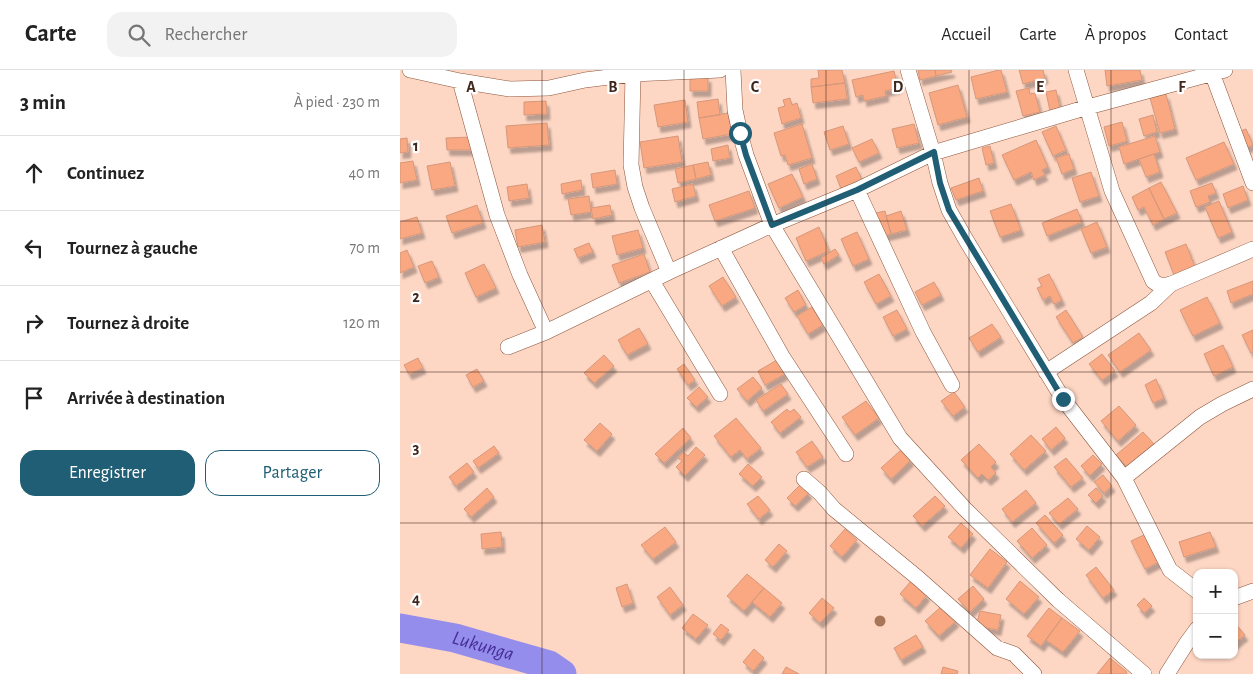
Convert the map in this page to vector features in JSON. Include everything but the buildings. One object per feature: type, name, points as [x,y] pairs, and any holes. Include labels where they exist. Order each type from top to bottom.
[{"type":"street","points":[[410,70],[510,89],[549,88],[586,80],[633,74],[720,70]]},
{"type":"street","points":[[732,70],[735,110],[740,133],[746,155],[772,225],[900,438],[965,509],[1045,587],[1144,674]]},
{"type":"street","points":[[908,70],[934,152],[940,183],[949,210],[1063,399],[1124,478],[1170,570],[1193,589]]},
{"type":"street","points":[[1076,70],[1112,191],[1153,281],[1158,285],[1171,284],[1253,249]]},
{"type":"street","points":[[508,347],[546,332],[669,272],[772,225],[857,190],[934,152],[1088,107],[1218,72],[1253,183]]},
{"type":"street","points":[[633,74],[631,165],[635,187],[642,208],[669,272]]},
{"type":"street","points":[[460,81],[497,215],[520,275],[546,332]]},
{"type":"street","points":[[857,190],[923,332],[952,385]]},
{"type":"street","points":[[721,248],[782,356],[846,454]]},
{"type":"street","points":[[652,281],[720,394]]},
{"type":"street","points":[[1046,372],[1151,303],[1171,284]]},
{"type":"street","points":[[1124,478],[1200,417],[1253,389]]},
{"type":"street","points":[[804,479],[834,509],[918,578],[997,648],[1014,654],[1034,674]]},
{"type":"street","points":[[1238,597],[1253,591]]},
{"type":"street","points":[[1173,672],[1186,644],[1193,635]]},
{"type":"waterway","name":"Lukunga","points":[[400,628],[455,638],[549,665],[562,674]]},
{"type":"route","points":[[740,133],[746,155],[772,225],[857,190],[934,152],[940,183],[949,210],[1063,399]]}]
